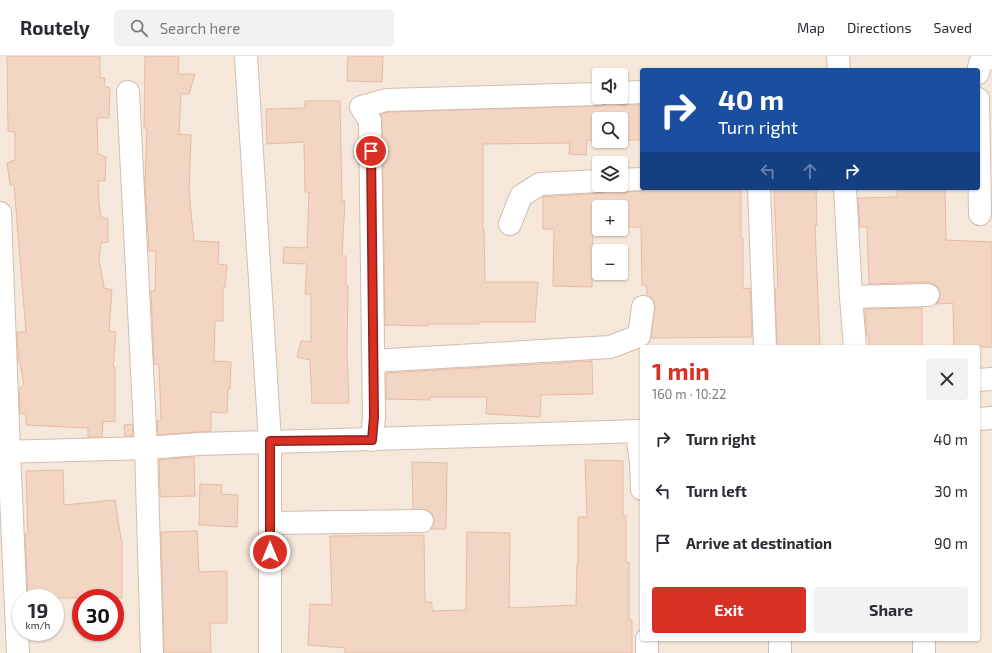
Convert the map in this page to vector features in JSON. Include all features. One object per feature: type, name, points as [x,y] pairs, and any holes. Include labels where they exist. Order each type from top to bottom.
[{"type":"street","points":[[246,56],[270,441],[270,653]]},
{"type":"street","points":[[838,56],[839,68]]},
{"type":"street","points":[[979,68],[980,63],[992,56]]},
{"type":"street","points":[[128,92],[146,448],[152,653]]},
{"type":"street","points":[[628,93],[640,92]]},
{"type":"street","points":[[372,440],[374,417],[370,121],[361,107],[386,100],[592,94]]},
{"type":"street","points":[[628,180],[640,179]]},
{"type":"street","points":[[510,224],[521,196],[540,184],[592,181]]},
{"type":"street","points":[[759,190],[765,345]]},
{"type":"street","points":[[845,190],[855,345]]},
{"type":"street","points":[[980,190],[980,214]]},
{"type":"street","points":[[0,213],[4,452],[18,653]]},
{"type":"street","points":[[851,297],[928,295]]},
{"type":"street","points":[[373,361],[610,346],[639,336],[643,307]]},
{"type":"street","points":[[980,380],[992,379]]},
{"type":"street","points":[[980,419],[992,418]]},
{"type":"street","points":[[4,452],[146,448],[270,441],[372,440],[640,431]]},
{"type":"street","points":[[270,523],[422,521]]},
{"type":"street","points":[[647,641],[647,653]]},
{"type":"street","points":[[780,641],[780,653]]},
{"type":"street","points":[[924,641],[924,653]]},
{"type":"shaded area","points":[[0,56],[992,56],[992,653],[0,653]]},
{"type":"building","points":[[7,56],[100,56],[100,78],[105,78],[104,86],[110,88],[109,118],[97,118],[98,154],[106,157],[105,181],[98,181],[99,202],[101,217],[108,219],[108,242],[101,243],[99,258],[104,288],[112,290],[109,331],[116,332],[113,367],[115,367],[115,422],[103,421],[102,437],[88,437],[88,428],[26,425],[26,414],[20,414],[19,389],[24,385],[19,362],[17,332],[26,332],[14,185],[10,185],[7,163],[15,160],[15,132],[8,131]]},
{"type":"building","points":[[145,56],[179,56],[178,74],[195,74],[189,94],[181,94],[179,134],[191,135],[189,192],[194,241],[219,242],[218,264],[227,265],[225,287],[223,287],[223,321],[215,321],[214,361],[231,362],[230,389],[228,389],[227,413],[211,412],[211,431],[158,435],[157,421],[161,420],[159,364],[154,364],[151,291],[155,291],[156,251],[149,251],[145,183],[147,128],[144,128]]},
{"type":"building","points":[[348,56],[383,56],[382,82],[347,81]]},
{"type":"building","points":[[305,101],[340,101],[342,201],[345,201],[342,256],[346,256],[346,286],[348,286],[347,354],[349,403],[312,403],[310,360],[297,357],[301,341],[311,342],[311,294],[305,294],[307,264],[283,263],[284,247],[307,248],[309,192],[305,192],[304,142],[267,144],[266,109],[305,108]]},
{"type":"building","points":[[606,104],[640,105],[640,140],[628,140],[628,112],[592,112],[592,140],[587,140],[586,155],[569,154],[570,143],[483,144],[483,229],[485,282],[538,282],[535,322],[479,322],[479,324],[428,324],[428,326],[385,325],[381,114],[388,112],[599,106]]},
{"type":"building","points":[[645,190],[741,190],[743,289],[750,288],[752,337],[651,338],[655,308],[654,302],[651,297],[647,295],[646,285],[642,285],[641,227],[628,227],[628,200],[592,200],[592,287],[553,286],[554,229],[543,229],[543,197]]},
{"type":"building","points":[[774,190],[816,190],[817,225],[815,225],[820,345],[777,345],[775,288],[778,288]]},
{"type":"building","points":[[897,190],[945,190],[946,240],[992,242],[992,347],[980,347],[980,345],[954,345],[953,303],[936,304],[939,301],[940,294],[938,288],[934,284],[928,282],[869,284],[867,227],[860,227],[858,198],[897,197]]},
{"type":"building","points":[[922,308],[922,345],[869,345],[865,309]]},
{"type":"building","points":[[592,361],[593,394],[541,395],[540,417],[486,414],[487,397],[430,397],[430,400],[386,399],[386,373]]},
{"type":"building","points":[[132,424],[133,436],[125,436],[124,425]]},
{"type":"building","points":[[194,457],[195,496],[160,497],[159,460]]},
{"type":"building","points":[[585,460],[623,461],[623,516],[626,516],[626,562],[629,562],[629,620],[632,620],[632,653],[345,653],[345,648],[308,645],[310,604],[332,605],[330,536],[424,535],[425,602],[432,602],[432,611],[466,610],[467,532],[510,533],[509,608],[576,605],[578,517],[587,517]]},
{"type":"building","points":[[412,462],[447,463],[446,529],[431,529],[434,521],[432,514],[428,510],[413,509]]},
{"type":"building","points":[[63,470],[64,505],[115,500],[122,539],[122,589],[72,589],[72,598],[64,598],[64,589],[28,589],[25,534],[28,534],[26,471]]},
{"type":"building","points":[[200,484],[222,485],[221,494],[238,495],[237,527],[199,525]]},
{"type":"building","points":[[197,531],[199,572],[227,571],[227,623],[210,623],[211,653],[164,653],[161,532]]},
{"type":"route","points":[[270,552],[270,441],[372,440],[374,417],[371,151]]}]
